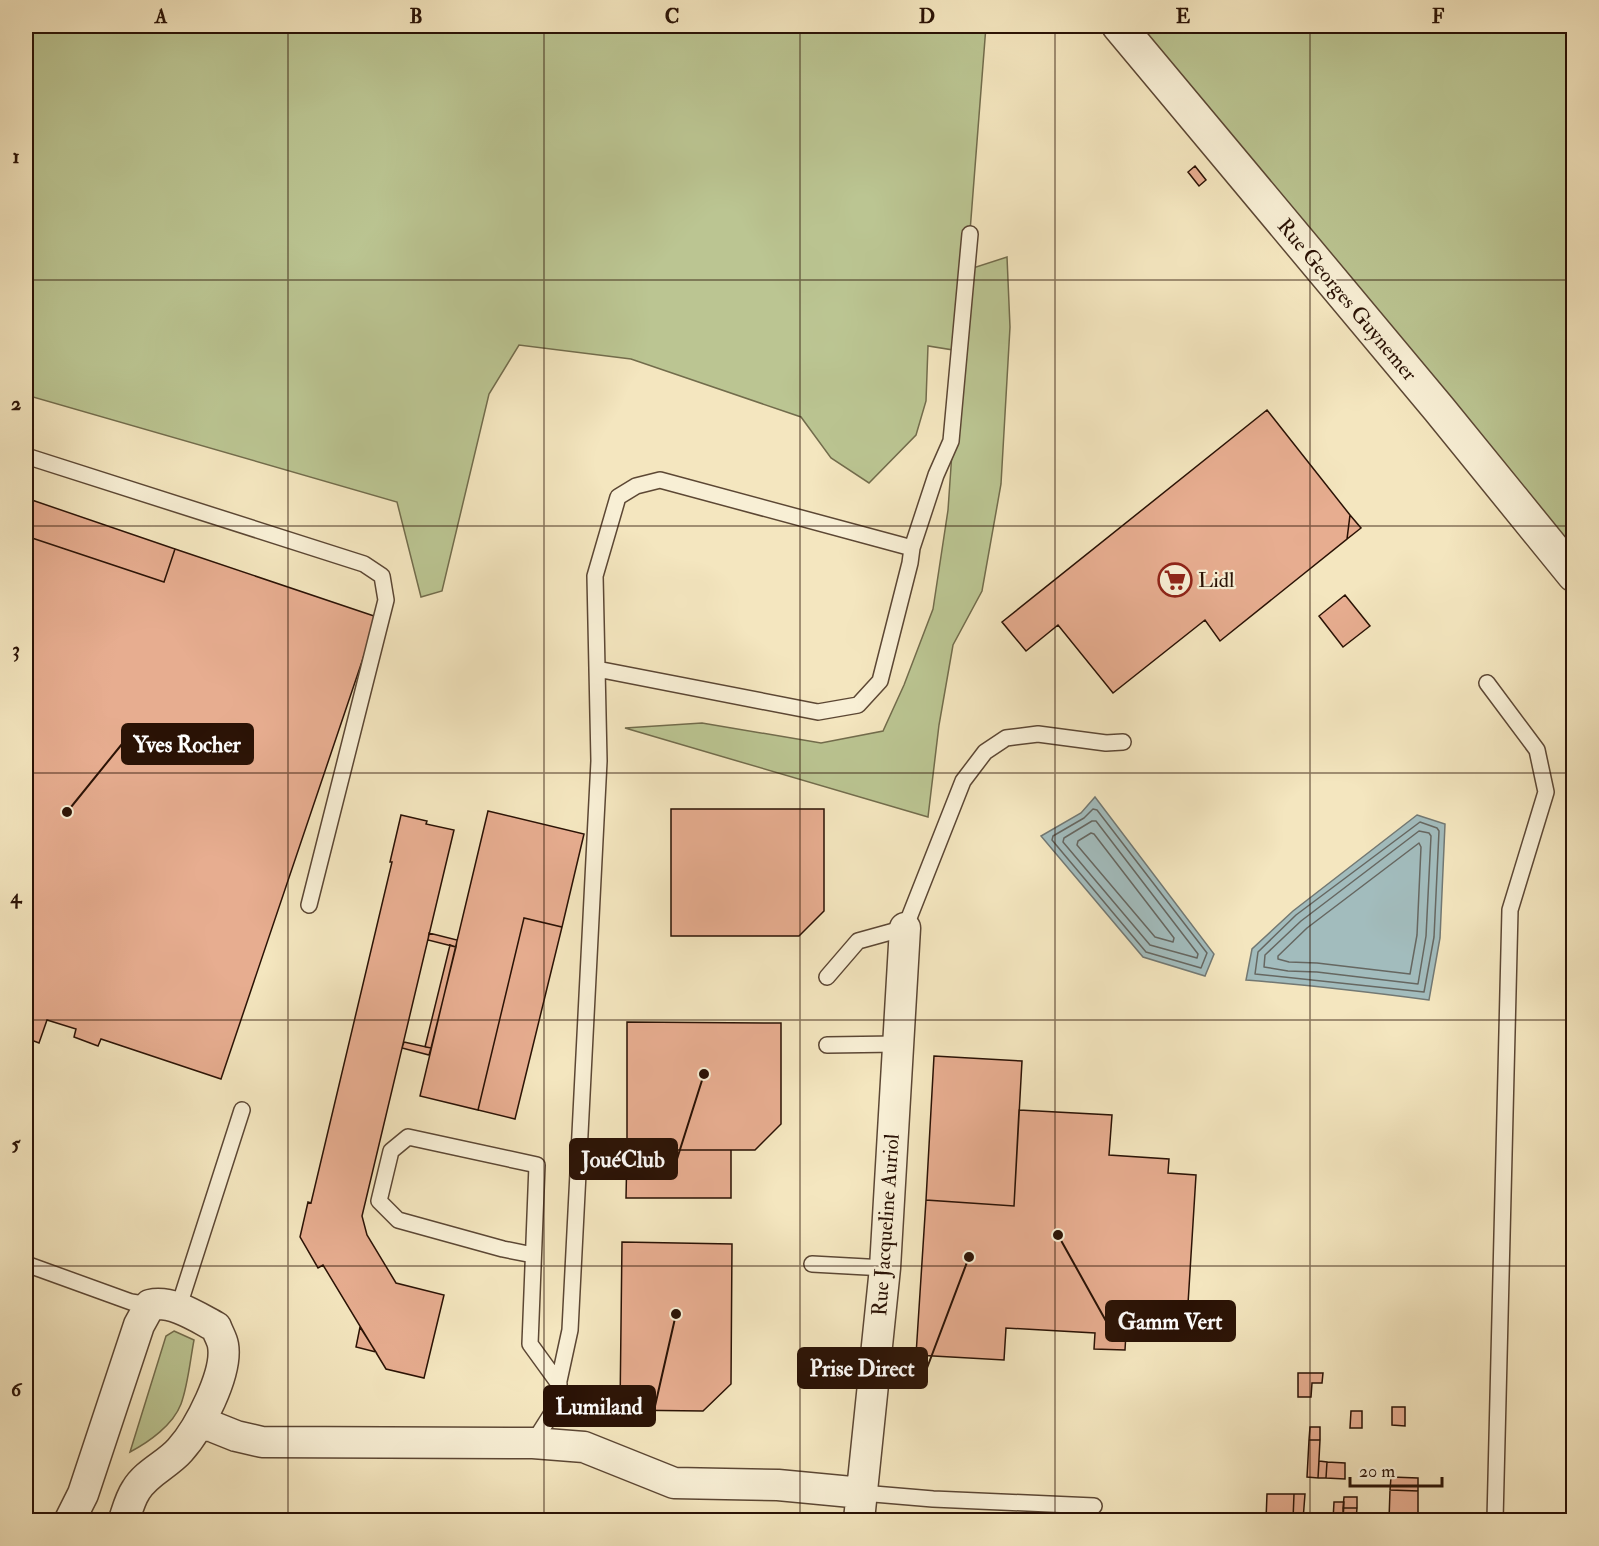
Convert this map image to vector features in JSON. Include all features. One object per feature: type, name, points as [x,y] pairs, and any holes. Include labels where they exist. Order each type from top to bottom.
[{"type":"street","name":"Rue Georges Guynemer","points":[[1119,26],[1439,409],[1574,575]]},
{"type":"street","name":"Rue Jacqueline Auriol","points":[[861,1507],[885,1268],[905,928]]},
{"type":"street","points":[[70,1521],[83,1494],[139,1325],[164,1307],[216,1327],[223,1345],[223,1363],[213,1394],[199,1425],[179,1452],[150,1473],[135,1491],[124,1521]]},
{"type":"street","points":[[199,1425],[211,1426],[236,1436],[262,1442],[533,1443],[584,1448],[674,1483],[778,1485],[861,1507]]},
{"type":"lane","points":[[597,669],[818,712],[858,705],[880,681],[912,548],[936,476],[951,441],[970,234]]},
{"type":"lane","points":[[26,456],[364,564],[382,576],[386,600],[309,905]]},
{"type":"lane","points":[[533,1443],[552,1413],[570,1330],[599,761],[595,576],[618,497],[636,486],[660,480],[912,548]]},
{"type":"lane","points":[[1487,683],[1537,750],[1546,792],[1510,910],[1495,1521]]},
{"type":"lane","points":[[827,978],[858,941],[905,928],[963,781],[985,752],[1006,738],[1038,734],[1106,743],[1123,742]]},
{"type":"lane","points":[[826,1045],[897,1044]]},
{"type":"lane","points":[[26,1263],[131,1302],[164,1307],[242,1110]]},
{"type":"lane","points":[[533,1255],[398,1220],[379,1201],[391,1151],[408,1137],[537,1165],[530,1344],[559,1384]]},
{"type":"lane","points":[[812,1264],[885,1268]]},
{"type":"lane","points":[[861,1507],[933,1499],[1094,1506]]},
{"type":"green space","points":[[26,26],[986,26],[967,270],[1007,257],[1010,327],[1001,484],[982,591],[953,645],[939,725],[928,817],[625,728],[702,723],[821,743],[883,731],[904,685],[933,609],[948,510],[959,351],[928,346],[926,401],[916,435],[869,483],[831,458],[801,417],[631,359],[519,345],[489,394],[442,591],[421,597],[397,502],[26,395]]},
{"type":"green space","points":[[1119,26],[1573,26],[1573,575]]},
{"type":"green space","points":[[174,1331],[194,1340],[181,1404],[172,1419],[160,1432],[130,1452],[166,1336]]},
{"type":"water","points":[[1095,797],[1214,954],[1205,976],[1143,957],[1041,836],[1081,813]]},
{"type":"water","points":[[1417,815],[1445,824],[1440,938],[1429,1000],[1246,980],[1252,949],[1293,911]]},
{"type":"building","points":[[1195,166],[1206,180],[1199,186],[1188,172]]},
{"type":"building","name":"Lidl","points":[[1267,410],[1350,515],[1347,539],[1220,641],[1205,620],[1113,693],[1058,625],[1026,651],[1002,622]]},
{"type":"building","points":[[26,498],[175,549],[164,582],[26,536]]},
{"type":"building","points":[[1350,515],[1361,528],[1347,539]]},
{"type":"building","points":[[26,536],[164,582],[175,549],[377,617],[221,1079],[101,1039],[98,1046],[74,1037],[76,1029],[47,1020],[39,1043],[26,1038]]},
{"type":"building","points":[[1345,595],[1370,626],[1343,647],[1319,616]]},
{"type":"building","points":[[671,809],[824,809],[824,911],[799,936],[671,936]]},
{"type":"building","points":[[488,811],[584,834],[562,927],[524,918],[478,1110],[420,1096]]},
{"type":"building","points":[[401,815],[427,821],[426,824],[454,830],[362,1216],[367,1235],[396,1283],[444,1295],[424,1378],[386,1369],[323,1265],[318,1268],[300,1237],[308,1202],[311,1203],[392,862],[390,862]]},
{"type":"building","points":[[524,918],[562,927],[515,1119],[478,1110]]},
{"type":"building","points":[[429,933],[457,940],[456,947],[428,940]]},
{"type":"building","points":[[450,945],[456,947],[431,1048],[425,1047]]},
{"type":"building","points":[[627,1022],[781,1023],[781,1124],[755,1150],[627,1150]]},
{"type":"building","points":[[404,1042],[431,1048],[429,1055],[402,1048]]},
{"type":"building","points":[[934,1056],[1022,1061],[1014,1206],[926,1200]]},
{"type":"building","points":[[1019,1110],[1112,1115],[1109,1155],[1169,1159],[1168,1173],[1196,1175],[1186,1336],[1126,1333],[1125,1350],[1094,1349],[1095,1333],[1006,1328],[1004,1360],[916,1355],[926,1200],[1014,1206]]},
{"type":"building","points":[[627,1150],[731,1150],[731,1198],[626,1198]]},
{"type":"building","points":[[622,1242],[732,1244],[731,1384],[703,1411],[620,1410]]},
{"type":"building","points":[[360,1327],[376,1352],[356,1347]]},
{"type":"building","points":[[1298,1373],[1323,1373],[1322,1383],[1312,1383],[1311,1397],[1298,1397]]},
{"type":"building","points":[[1392,1407],[1405,1407],[1405,1426],[1392,1425]]},
{"type":"building","points":[[1351,1411],[1362,1411],[1362,1428],[1350,1428]]},
{"type":"building","points":[[1310,1427],[1320,1427],[1320,1440],[1309,1440]]},
{"type":"building","points":[[1309,1440],[1320,1440],[1318,1478],[1307,1477]]},
{"type":"building","points":[[1319,1461],[1327,1462],[1326,1478],[1318,1478]]},
{"type":"building","points":[[1327,1462],[1345,1463],[1345,1479],[1326,1478]]},
{"type":"building","points":[[1391,1477],[1418,1478],[1418,1491],[1390,1490]]},
{"type":"building","points":[[1390,1490],[1418,1491],[1418,1515],[1421,1515],[1423,1520],[1389,1520]]},
{"type":"building","points":[[1267,1494],[1294,1494],[1293,1520],[1266,1520]]},
{"type":"building","points":[[1294,1494],[1305,1494],[1303,1520],[1293,1520]]},
{"type":"building","points":[[1344,1497],[1357,1497],[1357,1508],[1343,1508]]},
{"type":"building","points":[[1334,1502],[1344,1502],[1343,1520],[1333,1520]]},
{"type":"building","points":[[1343,1508],[1357,1508],[1356,1520],[1343,1520]]},
{"type":"place","name":"Lidl","points":[[1175,580]]},
{"type":"place","name":"Yves Rocher","points":[[67,812]]},
{"type":"place","name":"JouéClub","points":[[704,1074]]},
{"type":"place","name":"Gamm Vert","points":[[1058,1235]]},
{"type":"place","name":"Prise Direct","points":[[969,1257]]},
{"type":"place","name":"Lumiland","points":[[676,1314]]}]
